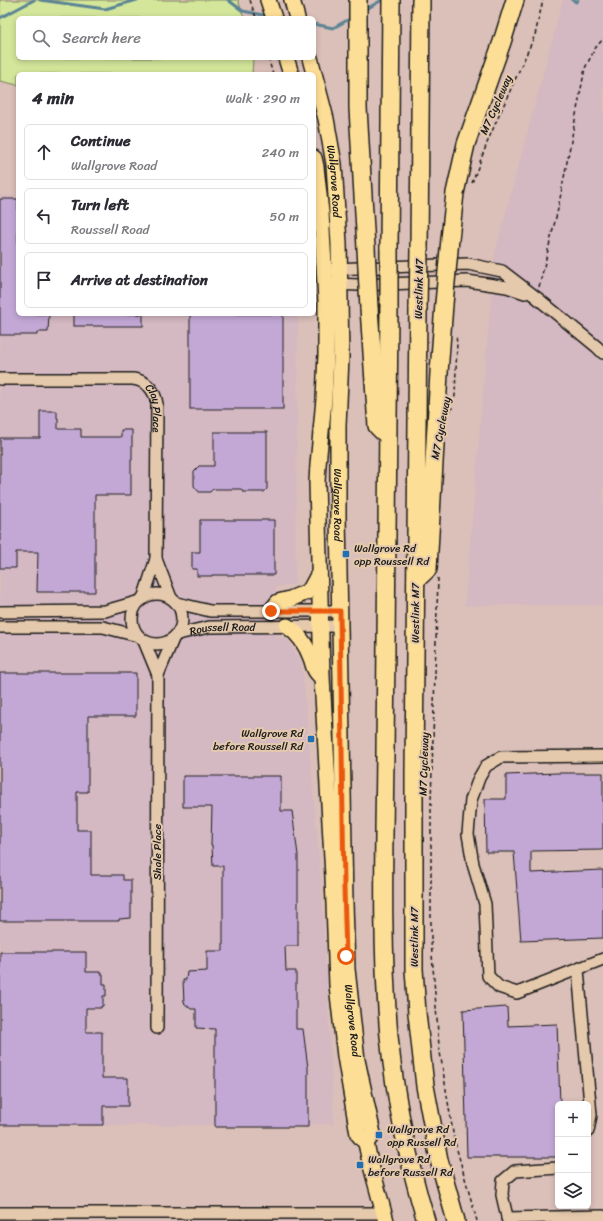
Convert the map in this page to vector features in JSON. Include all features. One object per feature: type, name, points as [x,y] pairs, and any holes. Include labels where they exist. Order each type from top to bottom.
[{"type":"highway","points":[[358,0],[358,108],[377,426],[387,436]]},
{"type":"highway","points":[[391,0],[384,876],[386,998],[400,1115],[426,1221]]},
{"type":"highway","name":"Westlink M7","points":[[421,0],[414,865],[415,991],[420,1050],[425,1086],[439,1160],[456,1221]]},
{"type":"highway","points":[[416,580],[428,569],[444,304],[456,193],[466,144],[502,42],[515,0]]},
{"type":"main road","points":[[268,0],[273,16]]},
{"type":"main road","points":[[292,0],[296,16]]},
{"type":"main road","points":[[287,60],[290,72]]},
{"type":"main road","name":"Wallgrove Road","points":[[311,60],[314,72]]},
{"type":"main road","name":"Wallgrove Road","points":[[316,79],[326,119],[334,164],[340,269],[330,279],[324,399],[318,465],[322,677],[339,1007],[345,1056],[358,1134],[366,1143],[385,1217]]},
{"type":"main road","name":"Wallgrove Road","points":[[316,166],[341,357],[338,425],[338,491],[344,895],[347,969],[357,1060],[373,1134],[366,1143]]},
{"type":"main road","points":[[271,611],[278,602],[294,598],[307,592],[311,588],[319,573]]},
{"type":"main road","points":[[287,626],[296,633],[308,649],[314,670],[322,677]]},
{"type":"street","points":[[340,269],[468,264],[502,271],[536,296],[601,350]]},
{"type":"street","points":[[330,279],[359,285],[467,281],[507,287],[536,296]]},
{"type":"street","name":"Clay Place","points":[[0,378],[133,379],[143,381],[150,387],[157,404],[156,559],[141,600]]},
{"type":"street","name":"Clay Place","points":[[156,559],[174,601]]},
{"type":"street","points":[[0,612],[106,611],[141,600],[149,595],[157,594],[164,595],[174,601],[180,609],[182,615],[181,628],[175,637],[166,643],[159,644],[151,644],[141,638],[103,627],[0,627]]},
{"type":"street","points":[[141,600],[136,606],[132,618],[132,624],[141,638]]},
{"type":"street","name":"Roussell Road","points":[[174,601],[210,611],[271,611],[320,619],[340,619]]},
{"type":"street","name":"Roussell Road","points":[[175,637],[209,627],[287,626],[320,619]]},
{"type":"street","name":"Shale Place","points":[[157,1028],[158,675],[175,637]]},
{"type":"street","name":"Shale Place","points":[[141,638],[158,675]]},
{"type":"street","points":[[603,756],[501,757],[486,766],[478,778],[471,800],[468,834],[473,864],[485,904],[488,976],[499,987],[517,993],[603,959]]},
{"type":"street","points":[[578,970],[590,1101]]},
{"type":"street","points":[[555,1168],[515,1171],[503,1181],[502,1194],[508,1219],[603,1216]]},
{"type":"street","points":[[0,1213],[385,1217]]},
{"type":"path","points":[[250,0],[255,16]]},
{"type":"path","name":"M7 Cycleway","points":[[470,189],[489,138],[535,36],[543,0]]},
{"type":"path","points":[[536,296],[542,279],[558,209],[585,68],[596,47],[603,39]]},
{"type":"path","points":[[269,60],[272,72]]},
{"type":"path","name":"M7 Cycleway","points":[[449,416],[456,396],[456,336]]},
{"type":"path","name":"M7 Cycleway","points":[[438,572],[431,801],[431,941],[439,1046],[454,1139],[477,1221]]},
{"type":"shaded area","points":[[563,0],[603,0],[603,605],[465,605],[495,254]]},
{"type":"shaded area","points":[[0,196],[16,197],[16,316],[298,316],[295,584],[276,587],[276,637],[286,639],[291,645],[300,661],[303,676],[322,897],[334,1124],[0,1126]]},
{"type":"green space","points":[[0,0],[238,0],[243,16],[16,16],[16,60],[253,60],[252,72],[16,72],[16,85],[0,81]]},
{"type":"building","points":[[0,199],[16,199],[16,316],[49,316],[48,332],[37,332],[37,335],[0,335]]},
{"type":"building","points":[[74,316],[143,316],[143,326],[74,326]]},
{"type":"building","points":[[190,316],[283,316],[283,409],[190,409]]},
{"type":"building","points":[[40,411],[57,411],[58,429],[81,429],[81,437],[121,437],[121,430],[132,430],[131,495],[95,495],[95,592],[37,592],[38,552],[16,552],[16,568],[0,568],[0,438],[40,438]]},
{"type":"building","points":[[214,432],[267,432],[267,489],[264,492],[243,492],[241,489],[213,489],[210,492],[199,492],[194,486],[194,471],[199,466],[214,466]]},
{"type":"building","points":[[200,520],[274,520],[274,575],[197,576],[197,569],[192,569],[192,552],[200,552]]},
{"type":"building","points":[[0,673],[136,673],[136,716],[88,716],[88,792],[77,792],[77,830],[91,830],[91,875],[123,875],[123,880],[131,880],[131,918],[119,919],[119,921],[0,921]]},
{"type":"building","points":[[603,773],[603,850],[531,851],[531,873],[603,870],[603,938],[521,941],[514,852],[486,852],[485,799],[506,799],[506,775]]},
{"type":"building","points":[[183,776],[281,776],[281,811],[292,811],[298,855],[298,946],[285,946],[286,971],[296,971],[296,1029],[303,1029],[308,1068],[308,1127],[215,1127],[215,1029],[196,1028],[196,1009],[191,1009],[184,1003],[183,980],[186,980],[187,972],[207,971],[207,951],[223,951],[223,866],[213,866],[211,845],[212,807],[183,807]]},
{"type":"building","points":[[0,952],[86,952],[86,972],[101,972],[101,974],[103,974],[103,984],[106,984],[106,996],[103,996],[103,1006],[101,1006],[101,1008],[86,1008],[86,1032],[102,1032],[102,1078],[128,1078],[128,1106],[103,1106],[103,1125],[0,1125]]},
{"type":"building","points":[[507,1007],[508,1026],[557,1024],[560,1101],[555,1101],[555,1157],[467,1157],[463,1010]]},
{"type":"waterway","points":[[0,18],[34,0]]},
{"type":"waterway","points":[[40,0],[105,9],[137,0]]},
{"type":"waterway","points":[[228,0],[243,11],[268,16]]},
{"type":"waterway","points":[[363,11],[382,0]]},
{"type":"waterway","points":[[572,0],[576,2],[578,0]]},
{"type":"waterway","points":[[316,24],[333,28],[353,17]]},
{"type":"place","name":"Wallgrove Rd opp Roussell Rd","points":[[346,554]]},
{"type":"place","name":"Wallgrove Rd before Roussell Rd","points":[[311,739]]},
{"type":"place","name":"Wallgrove Rd opp Russell Rd","points":[[379,1135]]},
{"type":"place","name":"Wallgrove Rd before Russell Rd","points":[[360,1165]]},
{"type":"route","points":[[271,611],[340,611],[346,956]]}]
